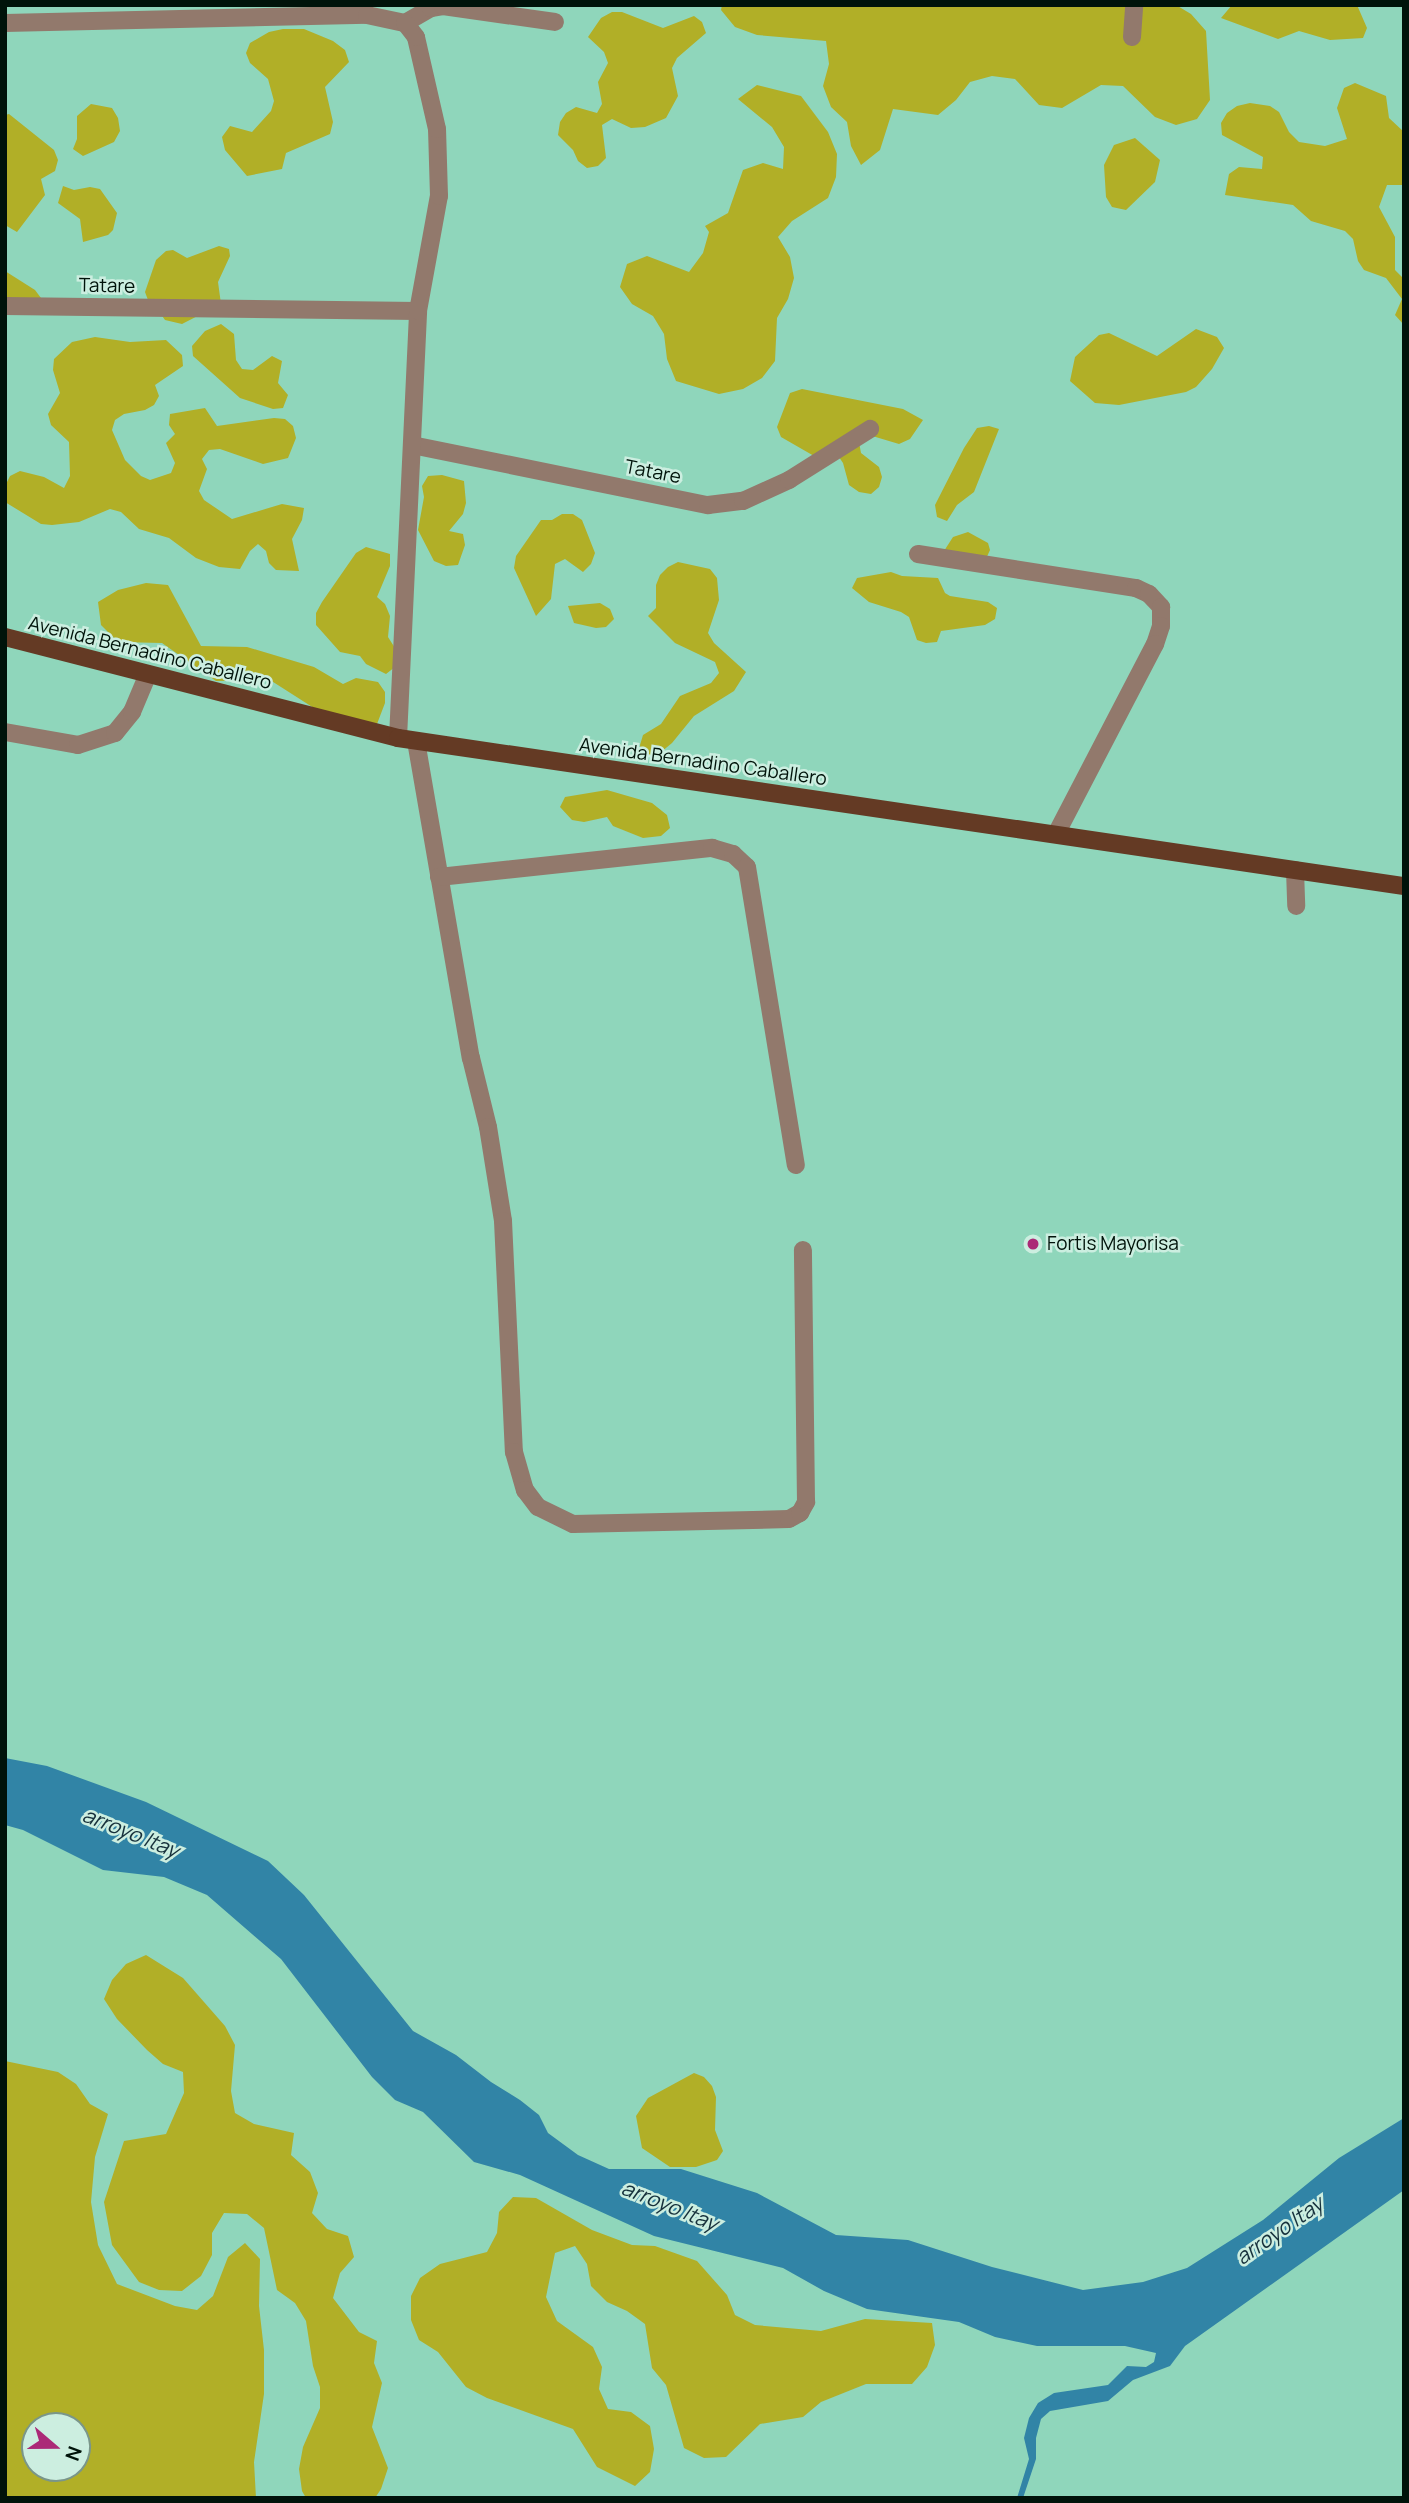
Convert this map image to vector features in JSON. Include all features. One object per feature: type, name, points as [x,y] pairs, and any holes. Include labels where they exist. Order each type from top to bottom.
[{"type":"main road","name":"Avenida Bernadino Caballero","points":[[5,637],[407,739],[1404,886]]},
{"type":"street","points":[[1132,37],[1134,5]]},
{"type":"street","points":[[405,23],[431,8],[443,6],[555,22]]},
{"type":"street","points":[[5,23],[367,15],[405,23],[416,37],[437,143],[439,196],[418,312],[412,445],[407,739],[439,877],[502,1211],[514,1452],[525,1490],[538,1507],[573,1524],[789,1519],[800,1513],[806,1502],[803,1250]]},
{"type":"street","name":"Tatare","points":[[5,306],[418,312]]},
{"type":"street","name":"Tatare","points":[[412,445],[708,505],[743,501],[778,485],[870,429]]},
{"type":"street","points":[[918,554],[1136,588],[1149,594],[1161,607],[1161,626],[1155,644],[1056,834]]},
{"type":"street","points":[[5,732],[78,745],[115,733],[132,712],[148,674]]},
{"type":"street","points":[[439,877],[712,848],[733,854],[747,867],[796,1165]]},
{"type":"street","points":[[1295,870],[1296,906]]},
{"type":"shaded area","points":[[722,5],[1176,5],[1191,14],[1206,31],[1210,100],[1197,119],[1176,125],[1155,117],[1123,86],[1101,85],[1062,108],[1039,105],[1015,79],[992,76],[970,82],[956,100],[938,115],[893,109],[880,150],[861,165],[851,146],[847,122],[831,107],[823,86],[829,64],[826,41],[757,35],[735,27],[721,10]]},
{"type":"shaded area","points":[[1232,5],[1357,5],[1367,28],[1363,38],[1330,40],[1299,31],[1278,39],[1221,18]]},
{"type":"shaded area","points":[[612,12],[622,12],[663,28],[694,16],[702,22],[706,33],[677,58],[672,68],[678,96],[666,118],[645,127],[631,128],[612,119],[602,125],[606,158],[598,166],[587,168],[578,161],[573,150],[558,135],[560,122],[566,113],[576,107],[597,113],[602,104],[598,82],[608,63],[604,52],[588,37],[601,18]]},
{"type":"shaded area","points":[[304,29],[333,41],[345,50],[349,62],[325,87],[333,122],[330,134],[286,153],[282,169],[247,176],[225,150],[222,137],[230,126],[252,132],[271,111],[274,101],[268,79],[250,63],[246,53],[250,43],[269,32]]},
{"type":"shaded area","points":[[1355,83],[1386,96],[1389,118],[1404,132],[1404,185],[1387,185],[1379,207],[1395,237],[1395,270],[1404,279],[1404,325],[1395,315],[1402,299],[1386,278],[1364,270],[1358,261],[1353,239],[1345,231],[1311,221],[1293,205],[1225,195],[1229,174],[1239,167],[1262,169],[1263,157],[1222,135],[1221,123],[1227,113],[1237,106],[1250,103],[1270,106],[1279,112],[1289,132],[1299,142],[1325,146],[1347,139],[1337,108],[1344,88]]},
{"type":"shaded area","points":[[757,85],[801,96],[828,132],[837,154],[836,177],[828,198],[792,221],[778,237],[790,257],[794,278],[788,299],[777,318],[775,361],[762,378],[743,389],[719,394],[676,381],[667,359],[664,334],[653,316],[632,304],[620,287],[627,264],[647,256],[689,272],[703,253],[709,232],[705,226],[728,213],[743,170],[763,163],[783,169],[784,147],[772,127],[738,99]]},
{"type":"shaded area","points":[[91,104],[112,108],[118,118],[120,131],[114,142],[83,156],[73,149],[77,139],[77,116]]},
{"type":"shaded area","points":[[9,114],[54,150],[58,160],[55,171],[41,179],[45,195],[17,232],[5,225],[5,115]]},
{"type":"shaded area","points":[[1135,138],[1160,160],[1155,182],[1126,210],[1112,207],[1106,197],[1104,165],[1114,145]]},
{"type":"shaded area","points":[[63,186],[74,190],[90,187],[100,189],[117,213],[113,230],[108,235],[83,242],[80,219],[58,203]]},
{"type":"shaded area","points":[[219,246],[229,249],[230,256],[218,282],[221,304],[182,324],[165,320],[158,310],[151,308],[145,292],[156,260],[166,251],[173,250],[187,258]]},
{"type":"shaded area","points":[[5,271],[35,290],[41,298],[5,312]]},
{"type":"shaded area","points":[[221,324],[234,334],[236,360],[242,369],[253,370],[272,356],[282,361],[278,383],[288,395],[283,408],[273,409],[240,398],[193,356],[192,346],[205,331]]},
{"type":"shaded area","points":[[1196,329],[1217,337],[1224,348],[1212,369],[1196,387],[1186,392],[1119,405],[1095,403],[1070,381],[1075,357],[1099,335],[1109,333],[1157,356]]},
{"type":"shaded area","points":[[95,337],[130,342],[166,340],[182,355],[183,366],[155,385],[159,396],[154,405],[145,410],[124,414],[115,420],[112,430],[125,460],[141,476],[150,480],[171,473],[175,463],[166,443],[175,434],[169,425],[170,414],[205,408],[217,426],[274,418],[285,419],[293,426],[296,438],[288,458],[263,464],[220,449],[209,450],[202,459],[207,469],[199,491],[204,500],[232,519],[282,504],[304,508],[302,520],[292,539],[299,571],[276,570],[269,563],[266,551],[258,544],[250,551],[240,569],[219,567],[196,558],[169,538],[139,529],[121,512],[110,509],[79,522],[52,525],[41,524],[5,502],[5,486],[10,476],[20,471],[44,477],[64,488],[70,476],[69,442],[51,425],[48,414],[60,393],[53,370],[54,359],[72,342]]},
{"type":"shaded area","points":[[802,389],[903,409],[923,420],[910,439],[899,444],[869,435],[859,442],[861,453],[879,467],[882,477],[879,487],[871,494],[859,492],[849,485],[843,463],[837,454],[821,460],[781,437],[777,427],[790,393]]},
{"type":"shaded area","points":[[989,426],[999,429],[974,492],[957,505],[947,521],[937,517],[935,505],[964,448],[977,428]]},
{"type":"shaded area","points":[[442,475],[464,481],[466,503],[463,514],[449,531],[463,534],[465,545],[458,565],[446,566],[434,561],[418,530],[424,497],[422,486],[428,476]]},
{"type":"shaded area","points":[[562,514],[573,514],[582,520],[595,553],[591,564],[583,572],[565,559],[555,564],[551,599],[536,616],[514,568],[516,556],[541,520],[552,520]]},
{"type":"shaded area","points":[[968,532],[988,543],[990,550],[985,561],[944,551],[953,537]]},
{"type":"shaded area","points":[[366,547],[390,554],[390,566],[377,597],[385,604],[390,616],[388,637],[400,656],[395,667],[386,674],[366,664],[360,656],[340,652],[316,625],[316,613],[322,602],[356,553]]},
{"type":"shaded area","points":[[678,562],[710,569],[717,578],[719,600],[708,633],[714,643],[746,672],[734,691],[694,716],[672,743],[655,757],[642,756],[640,745],[643,735],[661,724],[680,696],[711,683],[719,673],[715,662],[675,643],[648,616],[656,608],[656,585],[660,575]]},
{"type":"shaded area","points":[[891,572],[902,576],[938,578],[945,593],[950,596],[988,602],[997,608],[995,619],[985,625],[941,631],[937,642],[917,640],[909,617],[869,602],[852,588],[857,578]]},
{"type":"shaded area","points":[[146,583],[168,585],[201,646],[247,647],[314,667],[343,684],[356,678],[378,682],[385,692],[385,703],[377,724],[317,710],[270,680],[216,681],[162,643],[118,642],[101,625],[98,602],[118,590]]},
{"type":"shaded area","points":[[600,603],[610,609],[614,619],[606,627],[596,628],[574,623],[568,606]]},
{"type":"shaded area","points":[[607,790],[652,803],[667,815],[670,828],[661,836],[643,838],[613,826],[607,817],[584,822],[572,820],[560,807],[565,797]]},
{"type":"shaded area","points":[[146,1955],[183,1978],[225,2026],[235,2045],[231,2091],[235,2113],[254,2124],[294,2133],[291,2155],[310,2172],[318,2193],[312,2213],[327,2229],[348,2236],[354,2257],[340,2273],[333,2298],[359,2332],[377,2341],[374,2363],[382,2383],[372,2427],[388,2468],[375,2498],[306,2498],[302,2491],[299,2469],[303,2447],[320,2408],[320,2387],[313,2366],[306,2321],[295,2303],[277,2290],[264,2228],[247,2214],[224,2213],[212,2233],[212,2255],[201,2276],[182,2291],[159,2290],[139,2282],[112,2245],[104,2202],[124,2141],[166,2134],[184,2093],[183,2072],[163,2064],[147,2050],[117,2019],[104,1999],[112,1980],[126,1964]]},
{"type":"shaded area","points":[[5,2061],[58,2072],[76,2084],[90,2104],[108,2114],[95,2157],[91,2202],[98,2245],[117,2284],[175,2306],[197,2310],[213,2296],[228,2257],[245,2243],[260,2259],[259,2306],[264,2350],[264,2394],[254,2462],[256,2498],[5,2498]]},
{"type":"shaded area","points":[[694,2073],[704,2077],[712,2086],[716,2097],[715,2130],[723,2151],[717,2160],[696,2167],[670,2167],[642,2148],[636,2116],[648,2098]]},
{"type":"shaded area","points":[[513,2197],[536,2198],[592,2230],[632,2245],[655,2246],[697,2261],[727,2295],[735,2315],[755,2325],[821,2331],[865,2319],[932,2323],[935,2345],[927,2367],[912,2384],[866,2384],[821,2402],[803,2417],[760,2424],[726,2457],[704,2458],[684,2448],[666,2385],[652,2368],[645,2324],[627,2311],[607,2302],[591,2286],[587,2264],[575,2246],[555,2253],[546,2297],[557,2321],[593,2347],[602,2367],[599,2389],[608,2409],[631,2412],[650,2426],[654,2449],[650,2472],[635,2486],[597,2467],[573,2429],[487,2398],[466,2387],[438,2352],[419,2340],[411,2320],[411,2296],[420,2278],[440,2264],[487,2252],[497,2233],[499,2212]]},
{"type":"water","name":"arroyo Itay","points":[[5,1758],[47,1766],[146,1802],[268,1861],[304,1895],[413,2031],[456,2055],[520,2100],[539,2115],[548,2133],[578,2155],[609,2169],[681,2169],[757,2193],[836,2235],[908,2240],[992,2267],[1083,2290],[1143,2282],[1187,2268],[1263,2220],[1339,2158],[1404,2118],[1404,2190],[1185,2346],[1170,2366],[1133,2380],[1108,2401],[1050,2411],[1041,2419],[1036,2438],[1036,2459],[1023,2498],[1017,2498],[1029,2459],[1024,2438],[1029,2418],[1038,2403],[1054,2393],[1108,2385],[1127,2366],[1146,2367],[1154,2362],[1156,2353],[1125,2346],[1037,2346],[995,2337],[959,2322],[867,2309],[824,2291],[783,2268],[654,2236],[520,2175],[474,2162],[423,2112],[395,2100],[372,2077],[281,1959],[207,1895],[164,1877],[103,1870],[23,1830],[5,1825]]},
{"type":"place","name":"Fortis Mayorisa","points":[[1033,1244]]}]
